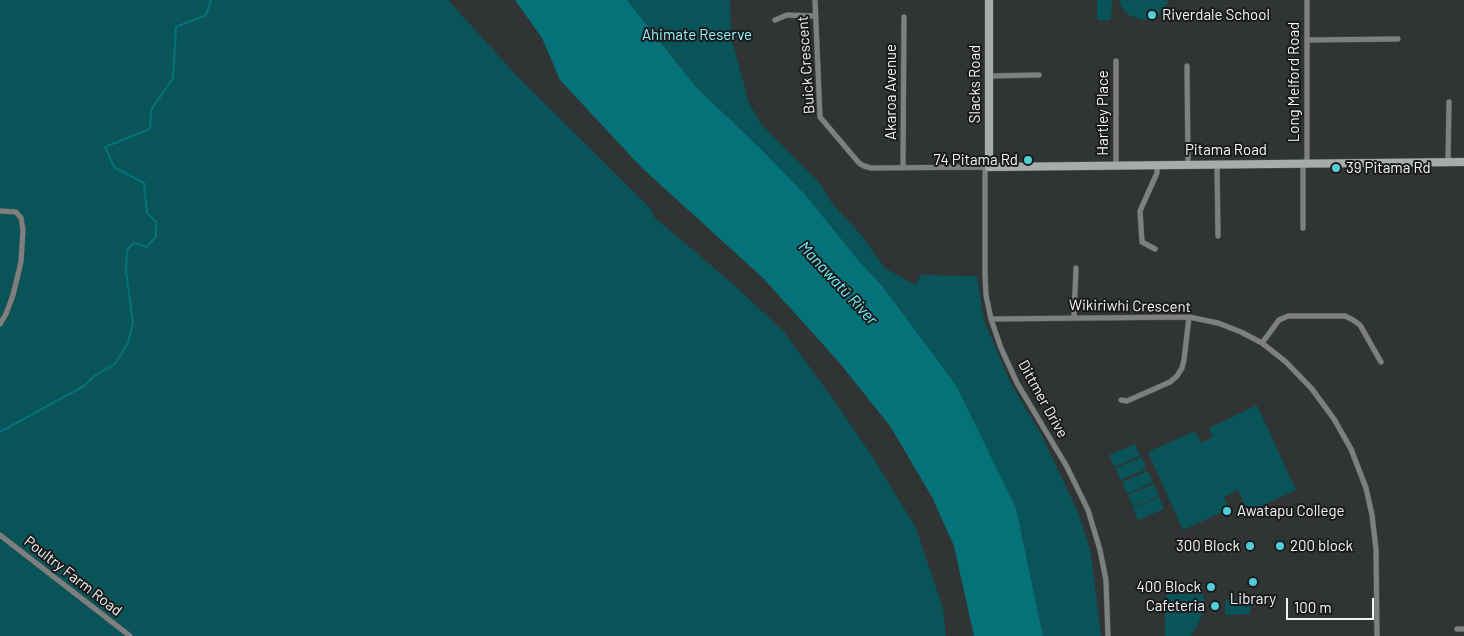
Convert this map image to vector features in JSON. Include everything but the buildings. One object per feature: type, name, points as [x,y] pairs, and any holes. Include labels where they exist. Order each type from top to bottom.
[{"type":"street","name":"Buick Crescent","points":[[815,0],[820,113],[822,119],[864,166],[871,168],[987,167]]},
{"type":"street","name":"Slacks Road","points":[[987,167],[989,0]]},
{"type":"street","name":"Long Melford Road","points":[[1303,228],[1303,168],[1307,158],[1307,0]]},
{"type":"street","points":[[775,20],[787,15],[815,16]]},
{"type":"street","name":"Akaroa Avenue","points":[[903,168],[904,16]]},
{"type":"street","points":[[1307,40],[1398,39]]},
{"type":"street","name":"Hartley Place","points":[[1116,61],[1116,165]]},
{"type":"street","points":[[1187,66],[1188,164]]},
{"type":"street","points":[[989,76],[1039,75]]},
{"type":"street","points":[[1448,162],[1450,102]]},
{"type":"street","name":"Pitama Road","points":[[987,167],[1464,162]]},
{"type":"street","points":[[1217,164],[1218,236]]},
{"type":"street","points":[[1155,249],[1142,242],[1140,211],[1156,173],[1156,165]]},
{"type":"street","name":"Dittmer Drive","points":[[987,167],[985,273],[986,295],[992,319],[1001,348],[1017,383],[1067,466],[1088,510],[1100,550],[1106,580],[1108,636]]},
{"type":"street","points":[[0,211],[16,212],[22,218],[21,262],[13,295],[0,324]]},
{"type":"street","points":[[1074,317],[1076,268]]},
{"type":"street","points":[[1262,343],[1279,320],[1288,316],[1345,316],[1360,325],[1381,362]]},
{"type":"street","points":[[1121,400],[1127,401],[1170,382],[1177,376],[1184,360],[1189,317]]},
{"type":"street","name":"Wikiriwhi Crescent","points":[[992,319],[1189,317],[1230,327],[1262,343],[1293,368],[1324,404],[1343,433],[1357,464],[1368,497],[1376,555],[1377,636]]},
{"type":"street","name":"Poultry Farm Road","points":[[0,535],[130,636]]},
{"type":"street","points":[[1457,629],[1464,629]]},
{"type":"green space","points":[[0,0],[448,0],[516,75],[652,210],[653,216],[733,284],[784,332],[874,459],[916,528],[943,608],[946,636],[0,636]]},
{"type":"green space","name":"Ahimate Reserve","points":[[627,0],[730,0],[731,37],[749,103],[761,124],[819,182],[831,202],[862,236],[885,268],[913,284],[916,284],[921,275],[977,276],[984,320],[1010,382],[1041,434],[1078,512],[1091,553],[1101,636],[1043,636],[1016,508],[956,385],[883,287],[805,196],[762,150],[695,86]]},
{"type":"green space","points":[[1097,0],[1112,0],[1111,20],[1097,20]]},
{"type":"green space","points":[[1119,0],[1168,0],[1165,8],[1159,14],[1151,19],[1142,20],[1129,15],[1122,8]]},
{"type":"green space","points":[[1257,405],[1296,490],[1248,512],[1238,490],[1224,497],[1229,509],[1183,530],[1148,452],[1195,431],[1201,443],[1213,437],[1209,428]]},
{"type":"green space","points":[[1135,444],[1140,456],[1114,467],[1109,455]]},
{"type":"green space","points":[[1142,457],[1146,469],[1120,480],[1116,468]]},
{"type":"green space","points":[[1148,471],[1153,482],[1127,494],[1122,482]]},
{"type":"green space","points":[[1154,484],[1159,496],[1133,507],[1128,495]]},
{"type":"green space","points":[[1159,497],[1164,509],[1138,520],[1133,508]]},
{"type":"green space","points":[[1168,594],[1203,594],[1205,605],[1200,620],[1191,636],[1165,636],[1165,597]]},
{"type":"green space","points":[[1250,599],[1250,614],[1225,615],[1225,600]]},
{"type":"water","name":"Manawatū River","points":[[515,0],[627,0],[695,86],[762,150],[806,196],[859,261],[883,287],[956,385],[1016,508],[1043,636],[974,636],[954,546],[932,497],[890,426],[838,361],[763,278],[642,168],[560,80],[542,38]]},
{"type":"waterway","points":[[0,432],[84,386],[94,376],[115,364],[128,343],[133,323],[126,271],[127,250],[134,243],[147,247],[156,236],[156,222],[147,213],[144,183],[114,167],[105,147],[150,129],[151,110],[173,78],[176,27],[206,15],[211,0]]},
{"type":"place","name":"Riverdale School","points":[[1152,15]]},
{"type":"place","name":"74 Pitama Rd","points":[[1028,160]]},
{"type":"place","name":"39 Pitama Rd","points":[[1336,168]]},
{"type":"place","name":"Awatapu College","points":[[1227,511]]},
{"type":"place","name":"300 Block","points":[[1250,546]]},
{"type":"place","name":"200 block","points":[[1280,546]]},
{"type":"place","name":"Library","points":[[1253,582]]},
{"type":"place","name":"400 Block","points":[[1211,587]]},
{"type":"place","name":"Cafeteria","points":[[1215,606]]}]
